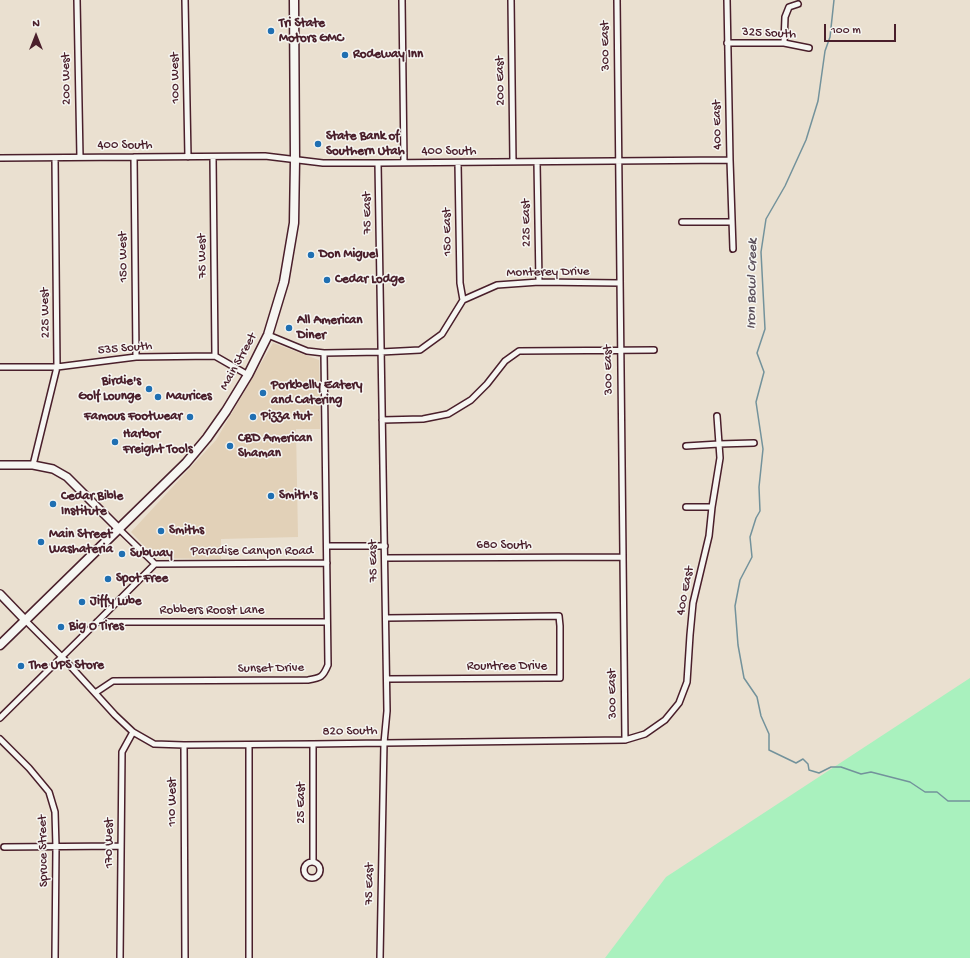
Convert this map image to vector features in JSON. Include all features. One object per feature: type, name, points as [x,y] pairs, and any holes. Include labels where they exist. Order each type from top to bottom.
[{"type":"main road","name":"Main Street","points":[[0,645],[186,463],[207,438],[222,416],[248,375],[268,335],[284,282],[294,223],[294,0]]},
{"type":"main road","points":[[0,466],[33,465],[53,468],[67,477],[119,529]]},
{"type":"main road","points":[[0,594],[25,620]]},
{"type":"street","name":"200 West","points":[[77,0],[80,157]]},
{"type":"street","name":"100 West","points":[[185,0],[188,157]]},
{"type":"street","points":[[402,0],[404,163]]},
{"type":"street","name":"200 East","points":[[511,0],[513,162]]},
{"type":"street","name":"300 East","points":[[617,0],[625,740]]},
{"type":"street","name":"400 East","points":[[727,0],[731,222],[733,249]]},
{"type":"street","points":[[784,43],[784,17],[789,7],[798,4]]},
{"type":"street","name":"325 South","points":[[727,43],[784,43],[809,48]]},
{"type":"street","name":"400 South","points":[[0,158],[265,156],[323,163],[730,160]]},
{"type":"street","name":"150 West","points":[[134,157],[136,357]]},
{"type":"street","name":"75 West","points":[[213,157],[215,356]]},
{"type":"street","name":"225 West","points":[[33,465],[57,367],[55,158]]},
{"type":"street","name":"225 East","points":[[537,162],[539,282]]},
{"type":"street","name":"75 East","points":[[378,163],[387,679],[387,711],[384,743],[380,958]]},
{"type":"street","name":"150 East","points":[[458,163],[460,283],[463,300]]},
{"type":"street","points":[[682,222],[731,222]]},
{"type":"street","name":"Monterey Drive","points":[[463,300],[497,285],[539,282],[620,283]]},
{"type":"street","points":[[268,335],[308,351],[324,353],[420,350],[442,334],[463,300]]},
{"type":"street","points":[[382,420],[423,419],[448,414],[470,400],[487,384],[505,361],[519,351],[654,350]]},
{"type":"street","name":"Sunset Drive","points":[[95,693],[114,681],[308,680],[318,678],[325,674],[328,665],[324,353]]},
{"type":"street","points":[[215,356],[248,375]]},
{"type":"street","name":"535 South","points":[[0,367],[57,367],[136,357],[215,356]]},
{"type":"street","name":"400 East","points":[[625,740],[645,734],[665,720],[679,703],[688,682],[693,603],[709,536],[720,458],[717,416]]},
{"type":"street","points":[[686,446],[754,443]]},
{"type":"street","points":[[686,507],[712,507]]},
{"type":"street","points":[[0,718],[154,564],[119,529]]},
{"type":"street","points":[[327,546],[385,546]]},
{"type":"street","name":"680 South","points":[[385,558],[623,556]]},
{"type":"street","name":"Paradise Canyon Road","points":[[154,564],[327,563]]},
{"type":"street","name":"Rountree Drive","points":[[386,618],[559,616],[560,666],[560,678],[387,679]]},
{"type":"street","points":[[25,620],[95,693]]},
{"type":"street","name":"Robbers Roost Lane","points":[[97,622],[327,622]]},
{"type":"street","name":"820 South","points":[[95,693],[133,732],[154,744],[249,745],[625,740]]},
{"type":"street","name":"170 West","points":[[120,958],[122,752],[133,732]]},
{"type":"street","name":"Spruce Street","points":[[0,740],[29,768],[49,792],[55,812],[55,958]]},
{"type":"street","name":"25 East","points":[[313,744],[313,862]]},
{"type":"street","name":"110 West","points":[[184,745],[185,958]]},
{"type":"street","points":[[249,745],[249,958]]},
{"type":"street","points":[[4,847],[121,846]]},
{"type":"shaded area","points":[[273,343],[319,360],[320,429],[296,429],[298,537],[221,539],[221,559],[156,558],[131,532],[216,440]]},
{"type":"green space","points":[[970,678],[970,958],[605,958],[666,877]]},
{"type":"waterway","name":"Iron Bowl Creek","points":[[834,0],[830,37],[825,51],[818,101],[806,140],[785,186],[766,219],[761,252],[765,329],[757,353],[764,372],[756,402],[763,449],[759,487],[760,511],[756,518],[750,537],[752,557],[740,580],[735,606],[738,645],[744,678],[757,697],[761,716],[769,734],[769,750],[796,763],[803,759],[808,764],[809,770],[819,773],[831,767],[841,767],[861,774],[871,772],[910,782],[925,792],[937,792],[948,801],[970,801]]},
{"type":"place","name":"Tri State Motors GMC","points":[[271,31]]},
{"type":"place","name":"Rodeway Inn","points":[[345,55]]},
{"type":"place","name":"State Bank of Southern Utah","points":[[318,144]]},
{"type":"place","name":"Don Miguel","points":[[311,255]]},
{"type":"place","name":"Cedar Lodge","points":[[327,280]]},
{"type":"place","name":"All American Diner","points":[[289,328]]},
{"type":"place","name":"Birdie's Golf Lounge","points":[[149,389]]},
{"type":"place","name":"Porkbelly Eatery and Catering","points":[[263,393]]},
{"type":"place","name":"Maurices","points":[[158,397]]},
{"type":"place","name":"Famous Footwear","points":[[190,417]]},
{"type":"place","name":"Pizza Hut","points":[[253,417]]},
{"type":"place","name":"Harbor Freight Tools","points":[[115,442]]},
{"type":"place","name":"CBD American Shaman","points":[[230,446]]},
{"type":"place","name":"Smith's","points":[[271,496]]},
{"type":"place","name":"Cedar Bible Institute","points":[[53,504]]},
{"type":"place","name":"Smiths","points":[[161,531]]},
{"type":"place","name":"Main Street Washateria","points":[[41,542]]},
{"type":"place","name":"Subway","points":[[122,554]]},
{"type":"place","name":"Spot Free","points":[[108,579]]},
{"type":"place","name":"Jiffy Lube","points":[[82,602]]},
{"type":"place","name":"Big O Tires","points":[[61,627]]},
{"type":"place","name":"The UPS Store","points":[[21,666]]}]
